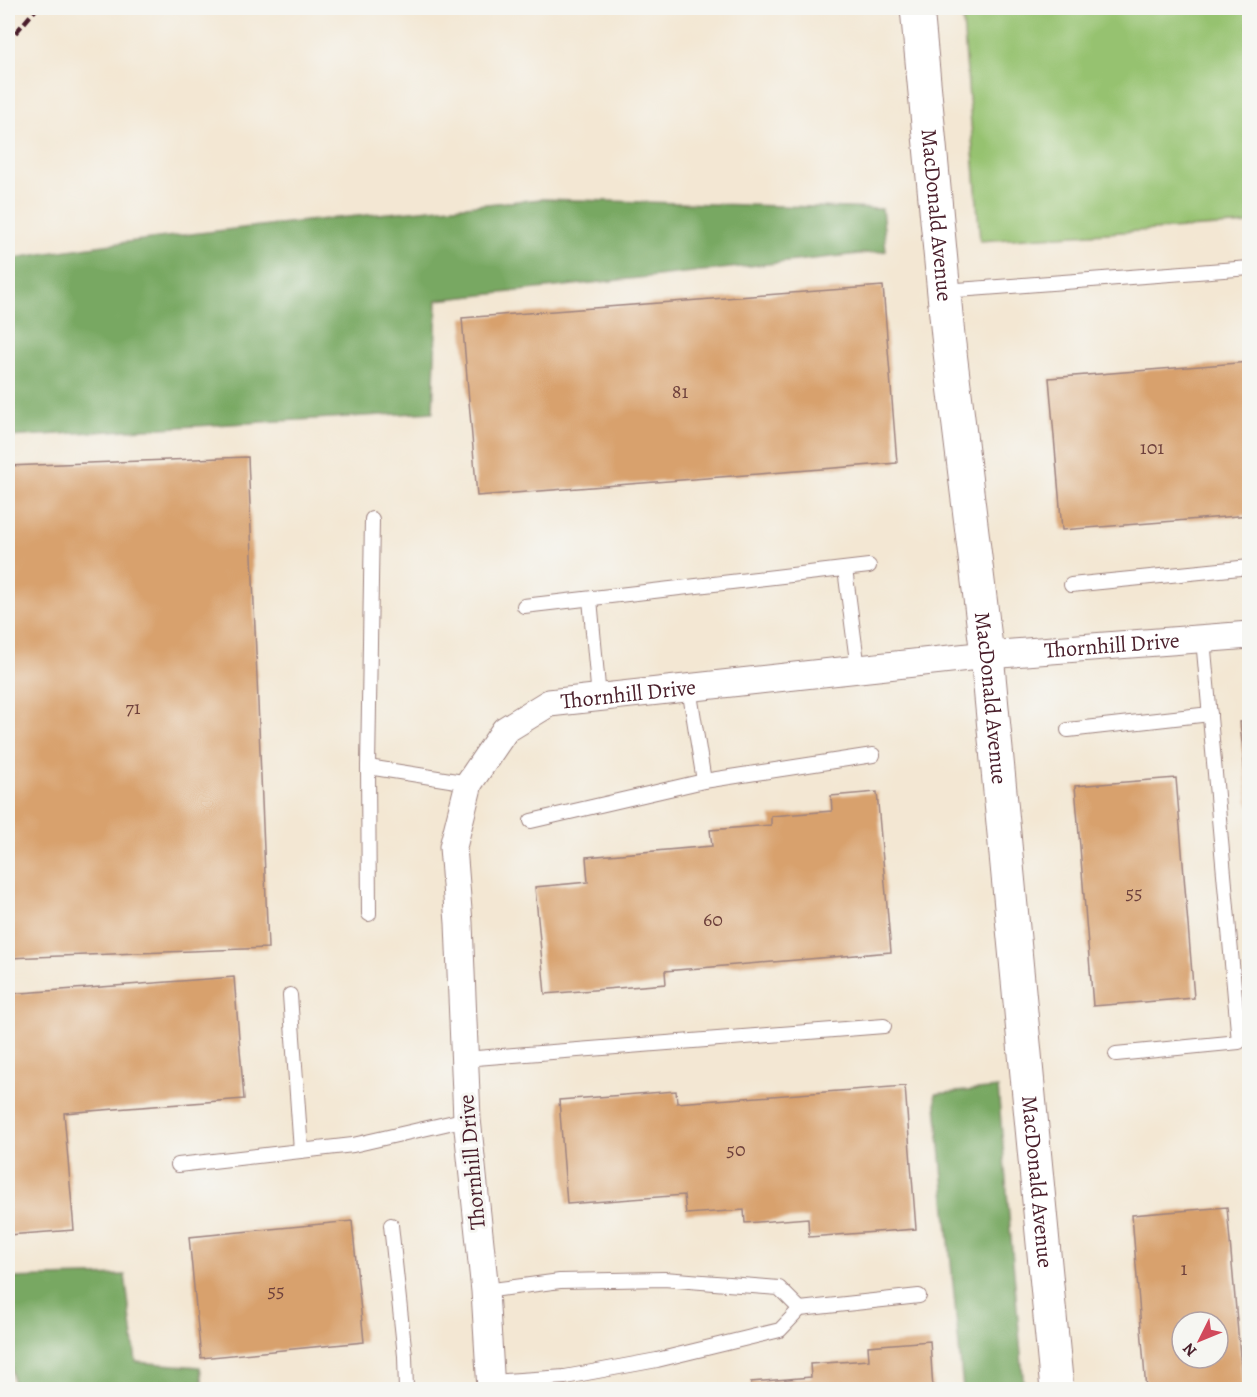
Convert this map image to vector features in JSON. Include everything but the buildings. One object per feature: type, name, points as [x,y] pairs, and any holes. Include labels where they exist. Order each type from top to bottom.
[{"type":"street","name":"MacDonald Avenue","points":[[918,8],[948,336],[987,655],[1057,1389]]},
{"type":"street","name":"Thornhill Drive","points":[[491,1386],[485,1291],[467,1119],[459,923],[453,847],[469,783],[505,730],[549,703],[987,655],[1250,635]]},
{"type":"lane","points":[[944,291],[1250,268]]},
{"type":"lane","points":[[369,914],[368,767],[372,519]]},
{"type":"lane","points":[[524,606],[869,566]]},
{"type":"lane","points":[[1071,585],[1250,567]]},
{"type":"lane","points":[[845,569],[858,669]]},
{"type":"lane","points":[[590,599],[599,698]]},
{"type":"lane","points":[[1116,1054],[1239,1042],[1203,639]]},
{"type":"lane","points":[[689,688],[704,781]]},
{"type":"lane","points":[[1068,730],[1210,714]]},
{"type":"lane","points":[[531,820],[704,781],[873,755]]},
{"type":"lane","points":[[368,767],[469,783]]},
{"type":"lane","points":[[290,995],[301,1151]]},
{"type":"lane","points":[[464,1059],[884,1026]]},
{"type":"lane","points":[[178,1165],[353,1145],[467,1119]]},
{"type":"lane","points":[[392,1225],[405,1356],[406,1389]]},
{"type":"lane","points":[[485,1291],[560,1281],[664,1279],[780,1288],[800,1309]]},
{"type":"lane","points":[[491,1386],[565,1377],[657,1360],[780,1330],[800,1309],[919,1296]]},
{"type":"green space","points":[[962,8],[1249,8],[1249,224],[980,241]]},
{"type":"green space","points":[[542,199],[882,209],[886,251],[437,300],[433,412],[8,437],[8,259],[208,232]]},
{"type":"green space","points":[[998,1088],[1024,1389],[963,1389],[935,1094]]},
{"type":"green space","points":[[125,1275],[136,1362],[200,1367],[204,1389],[14,1389],[8,1337],[8,1278]]},
{"type":"railway","points":[[8,12],[11,8]]},
{"type":"railway","points":[[8,44],[37,8]]}]
